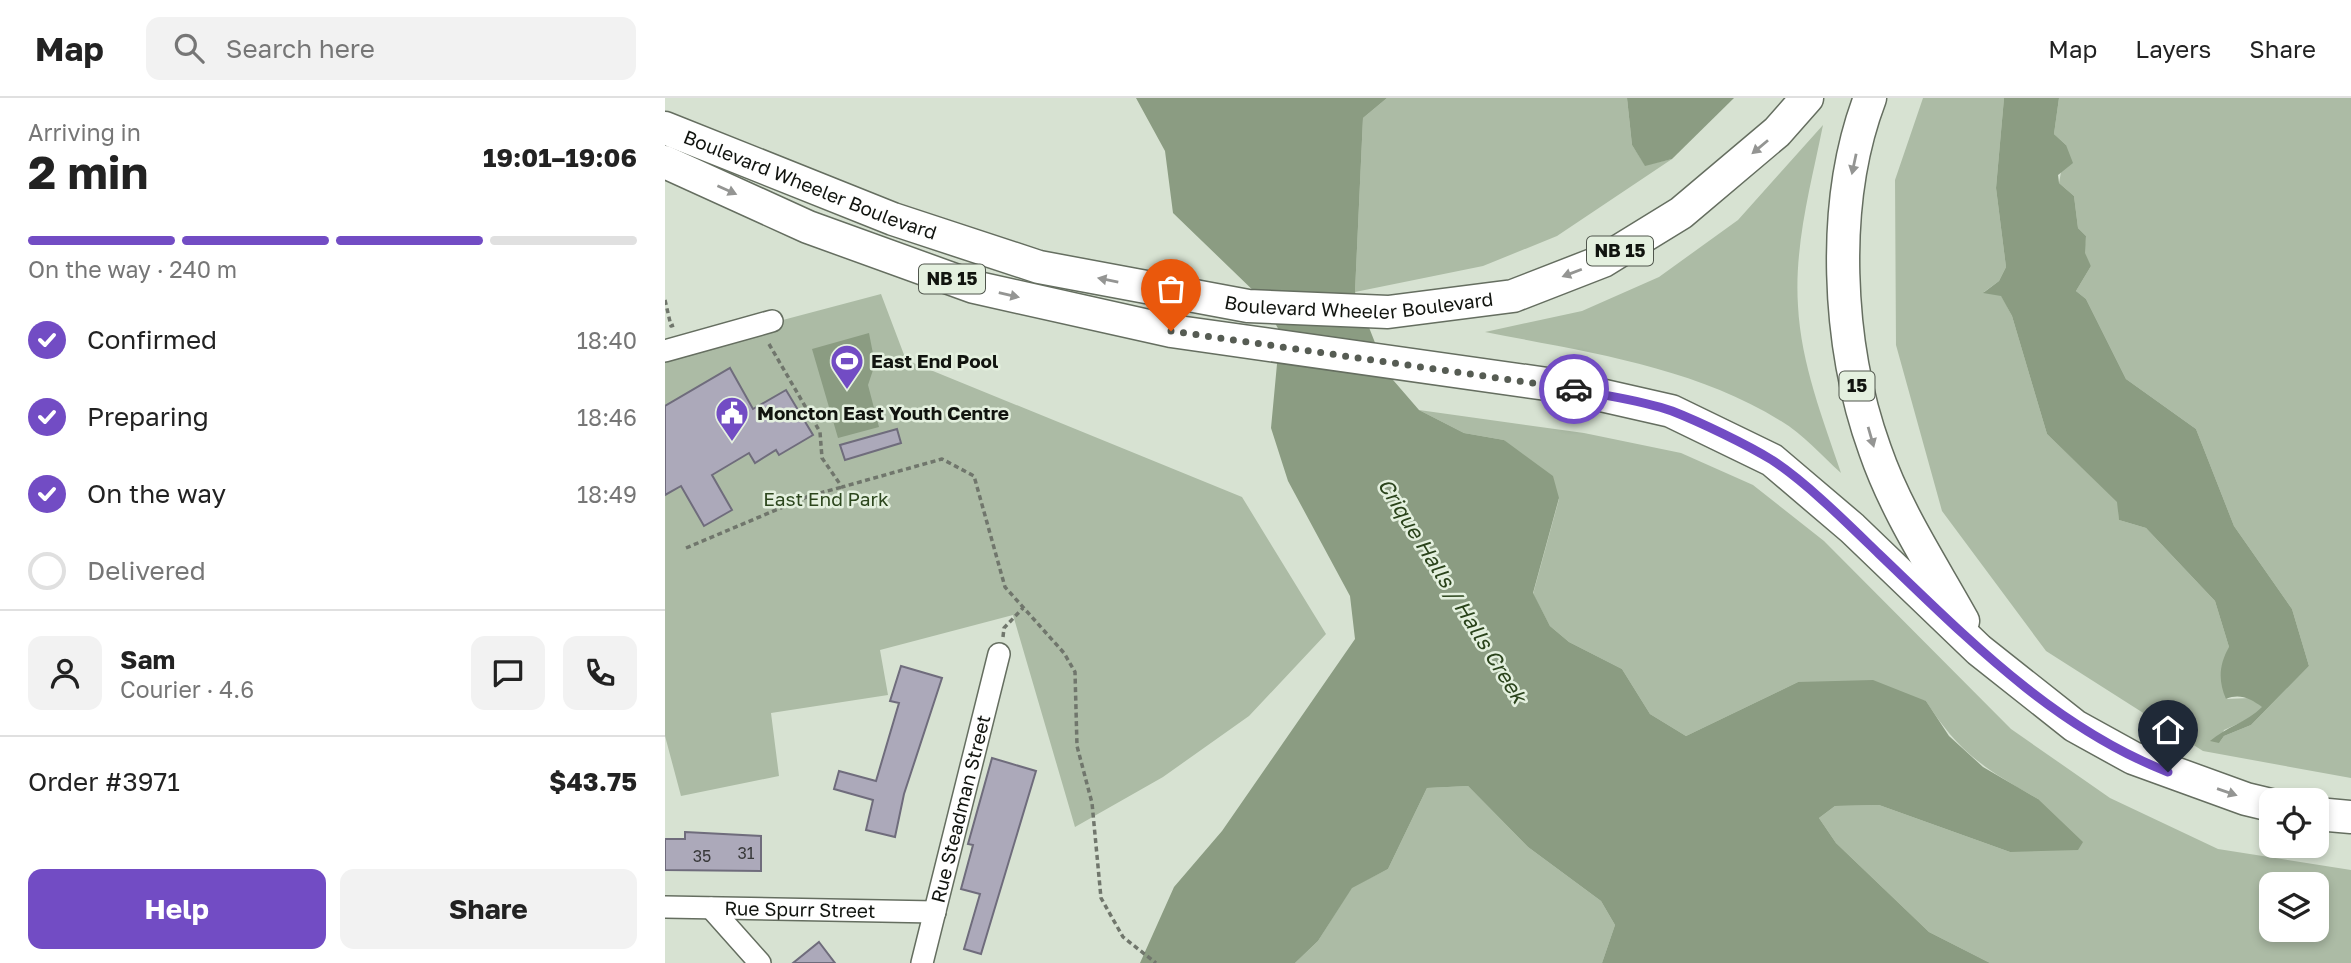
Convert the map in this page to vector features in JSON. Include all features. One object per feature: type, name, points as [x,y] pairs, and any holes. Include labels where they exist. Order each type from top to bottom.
[{"type":"highway","name":"Boulevard Wheeler Boulevard","points":[[665,128],[893,219],[1039,267],[1248,306],[1388,312],[1513,296],[1603,261],[1681,213],[1777,132],[1807,98]]},
{"type":"highway","name":"15","points":[[1870,98],[1851,172],[1844,243],[1845,313],[1856,382],[1875,450],[1902,515],[1979,650]]},
{"type":"highway","name":"Boulevard Wheeler Boulevard","points":[[665,162],[808,227],[974,287],[1171,331],[1561,386],[1671,411],[1772,460],[1852,528],[1979,650]]},
{"type":"highway","name":"NB 15","points":[[1979,650],[2075,726],[2133,758],[2259,802]]},
{"type":"highway","points":[[2329,815],[2351,817]]},
{"type":"street","points":[[665,351],[765,323]]},
{"type":"street","name":"Rue Steadman Street","points":[[922,963],[999,654]]},
{"type":"street","name":"Rue Spurr Street","points":[[665,907],[935,912]]},
{"type":"street","points":[[711,908],[759,963]]},
{"type":"path","points":[[765,323],[820,432],[822,458],[842,487]]},
{"type":"path","points":[[686,548],[809,496],[941,459],[974,476],[1005,587],[1064,653],[1075,672],[1077,746],[1092,803],[1101,898],[1123,937],[1156,963]]},
{"type":"path","points":[[999,654],[1004,628],[1023,608]]},
{"type":"green space","points":[[1387,98],[1627,98],[1632,145],[1645,165],[1672,159],[1557,236],[1483,266],[1355,292],[1363,118]]},
{"type":"green space","points":[[1923,98],[2004,98],[1996,188],[2006,267],[1999,281],[1984,292],[2001,295],[2012,316],[2047,434],[2118,502],[2119,520],[2146,528],[2215,601],[2229,647],[2226,699],[2250,698],[2263,707],[2251,718],[2224,730],[2219,743],[2224,736],[2251,725],[2309,666],[2292,609],[2234,526],[2196,429],[2126,379],[2086,299],[2076,291],[2091,266],[2084,253],[2086,236],[2078,228],[2074,196],[2059,183],[2066,145],[2054,134],[2059,98],[2351,98],[2351,778],[2203,751],[2046,651],[1942,511],[1896,345],[1895,180]]},
{"type":"green space","points":[[1823,125],[1801,238],[1798,306],[1808,370],[1841,473],[1789,426],[1747,402],[1711,387],[1638,363],[1485,332],[1582,311],[1659,277],[1738,220]]},
{"type":"green space","name":"East End Park","points":[[881,294],[906,360],[1242,497],[1326,634],[1249,716],[1163,777],[1075,827],[1013,615],[880,650],[888,695],[771,713],[779,776],[681,796],[665,736],[665,351]]},
{"type":"green space","points":[[1419,410],[1584,433],[1681,453],[1753,485],[1824,541],[2011,729],[2110,798],[2218,849],[2259,855],[2259,858],[2351,870],[2351,963],[1990,963],[1929,932],[1836,843],[1819,818],[1835,806],[1879,805],[2010,852],[2038,799],[1988,769],[1962,747],[1926,701],[1798,682],[1686,736],[1650,714],[1622,669],[1569,642],[1550,626],[1533,594],[1559,499],[1504,440],[1464,433]]},
{"type":"green space","points":[[1468,786],[1528,847],[1601,901],[1615,925],[1602,963],[1295,963],[1318,941],[1352,887],[1388,869],[1427,788]]},
{"type":"water","name":"Crique Halls / Halls Creek","points":[[1136,98],[1387,98],[1363,118],[1355,292],[1387,373],[1419,410],[1464,433],[1504,440],[1553,476],[1559,498],[1533,593],[1550,626],[1569,642],[1622,669],[1650,714],[1686,736],[1798,682],[1873,680],[1926,701],[1949,736],[1983,767],[2038,799],[2083,842],[2078,850],[2010,852],[1879,805],[1835,806],[1819,818],[1836,843],[1929,932],[1990,963],[1602,963],[1615,925],[1601,901],[1528,847],[1468,786],[1427,788],[1388,869],[1352,888],[1318,941],[1295,963],[1140,963],[1174,887],[1222,831],[1355,639],[1350,596],[1288,481],[1271,428],[1280,332],[1261,298],[1173,213],[1165,151]]},
{"type":"water","points":[[1627,98],[1734,98],[1672,159],[1645,166],[1632,145]]},
{"type":"water","points":[[2004,98],[2059,98],[2054,134],[2066,145],[2073,163],[2058,175],[2059,183],[2074,196],[2078,228],[2086,236],[2085,253],[2091,266],[2076,291],[2086,299],[2126,379],[2196,429],[2234,526],[2292,609],[2309,666],[2251,725],[2224,736],[2219,743],[2210,741],[2262,707],[2245,698],[2226,699],[2221,673],[2229,647],[2215,601],[2146,528],[2119,520],[2117,502],[2047,434],[2012,316],[2001,296],[1983,293],[1999,281],[2006,267],[1996,188]]},
{"type":"water","name":"East End Pool","points":[[869,333],[875,364],[868,385],[879,427],[838,438],[812,349]]},
{"type":"building","name":"Moncton East Youth Centre","points":[[730,368],[753,409],[786,390],[813,435],[779,455],[776,450],[755,463],[749,453],[712,475],[732,510],[704,526],[681,486],[665,495],[665,406]]},
{"type":"building","points":[[897,429],[901,443],[845,460],[840,445]]},
{"type":"building","points":[[901,666],[942,678],[904,794],[895,837],[866,830],[873,800],[834,789],[839,771],[876,781],[899,703],[890,701]]},
{"type":"building","points":[[992,758],[1036,771],[981,954],[964,949],[980,894],[961,889],[973,845],[968,844]]},
{"type":"building","points":[[685,832],[761,836],[761,871],[665,870],[665,839],[685,839]]},
{"type":"building","points":[[819,942],[835,963],[793,963]]},
{"type":"way so far","points":[[1171,331],[1574,389]]},
{"type":"place","name":"East End Pool","points":[[847,391]]},
{"type":"place","name":"Moncton East Youth Centre","points":[[732,443]]},
{"type":"route","points":[[1574,389],[1671,411],[1772,460],[1852,528],[1979,650],[2027,689],[2075,726],[2133,758],[2168,772]]}]
